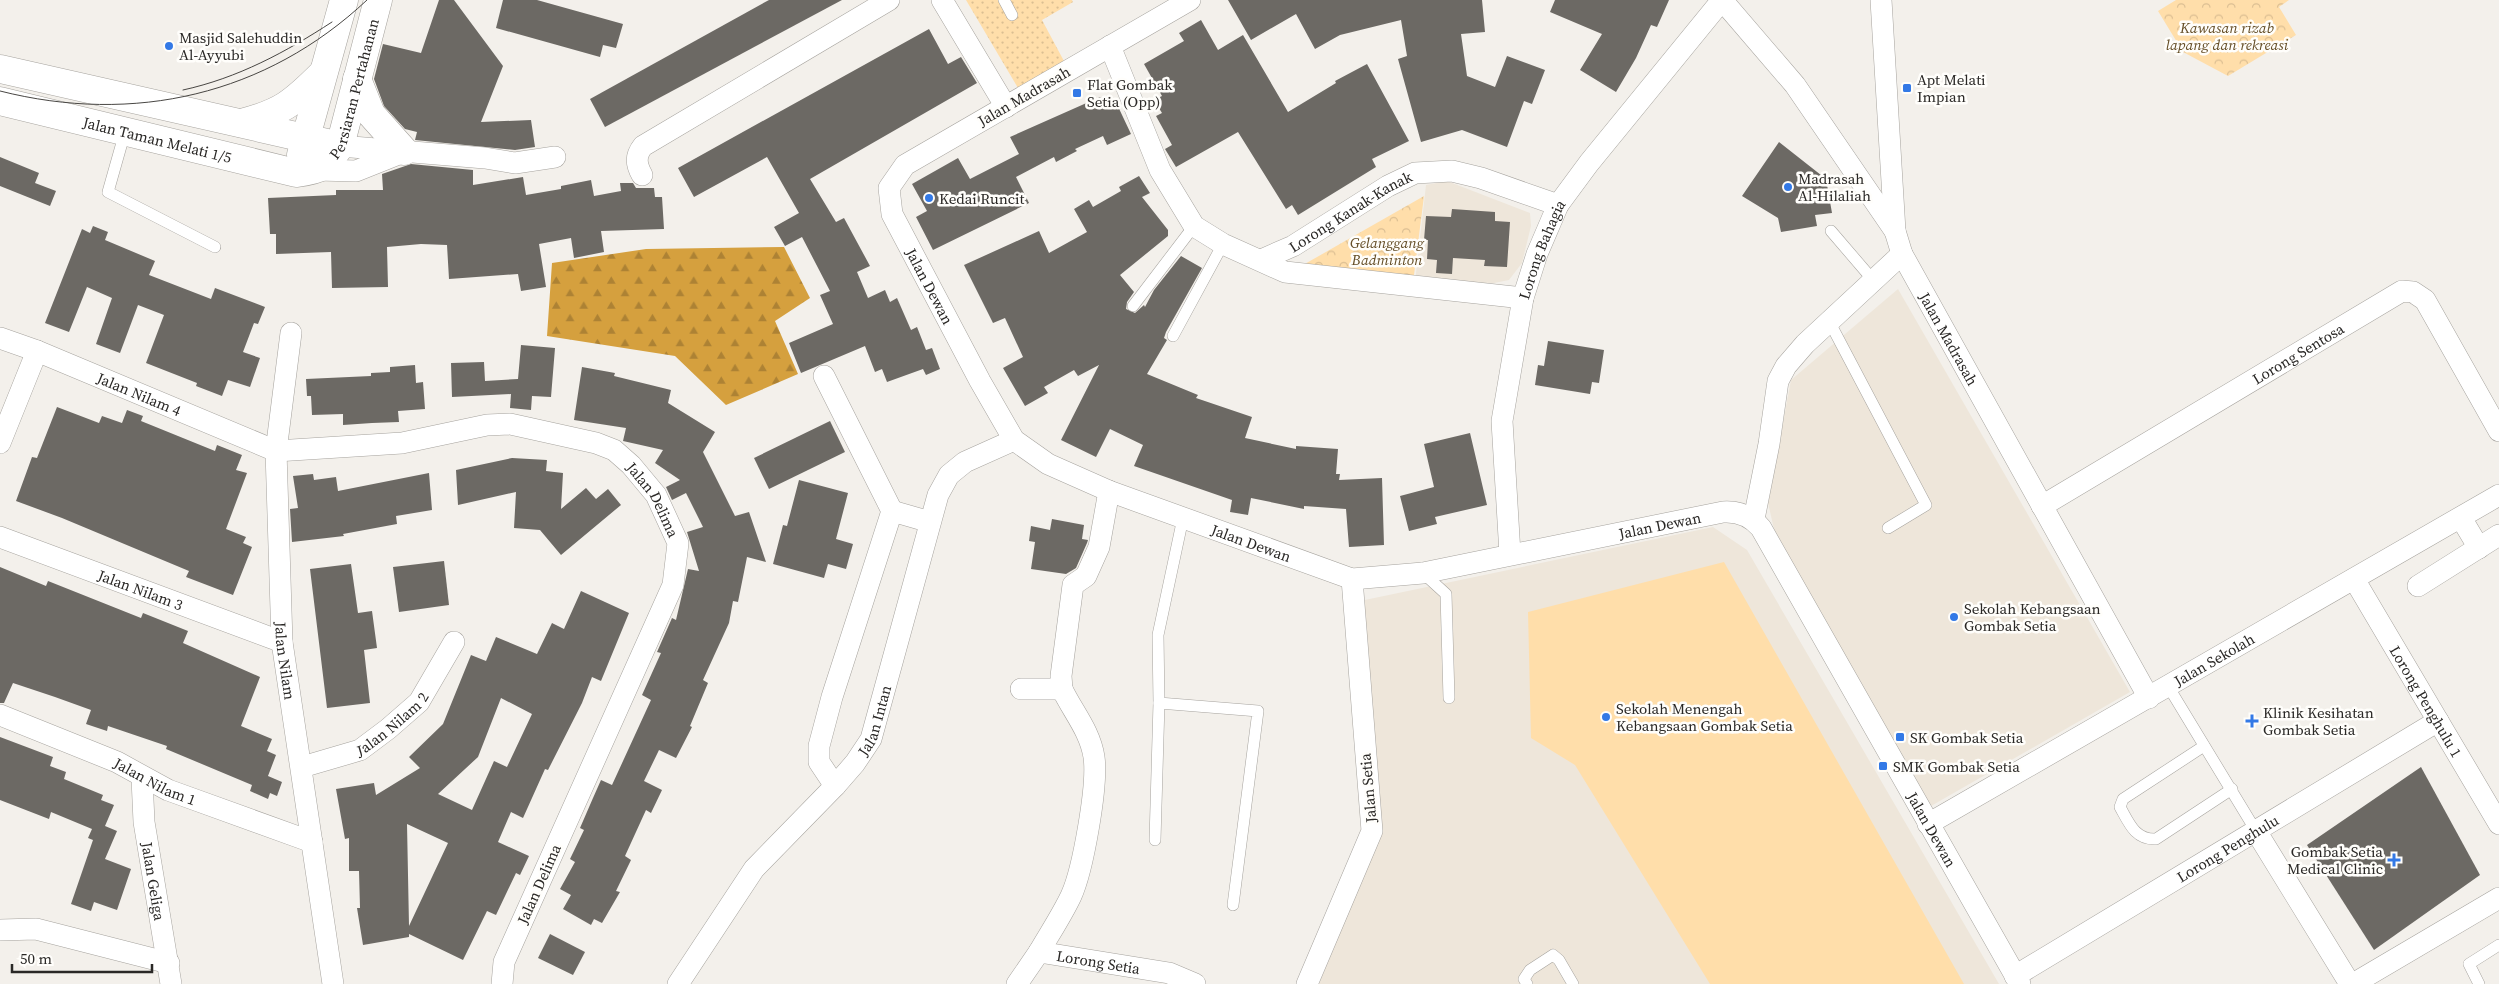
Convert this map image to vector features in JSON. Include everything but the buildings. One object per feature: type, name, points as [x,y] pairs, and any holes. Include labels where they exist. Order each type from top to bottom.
[{"type":"main road","name":"Persiaran Pertahanan","points":[[344,0],[305,138],[307,172],[330,160],[340,146],[378,0]]},
{"type":"main road","points":[[0,69],[340,146]]},
{"type":"main road","points":[[239,124],[267,117],[283,109],[323,73]]},
{"type":"main road","points":[[357,80],[371,114],[404,152]]},
{"type":"main road","name":"Jalan Taman Melati 1/5","points":[[0,100],[125,132],[307,172]]},
{"type":"street","points":[[642,175],[637,165],[637,158],[643,146],[889,0]]},
{"type":"street","points":[[942,0],[1006,107]]},
{"type":"street","name":"Jalan Madrasah","points":[[892,214],[889,188],[905,165],[1190,0]]},
{"type":"street","name":"Jalan Madrasah","points":[[1722,0],[1795,85],[1895,231],[1902,254],[2149,698]]},
{"type":"street","name":"Lorong Bahagia","points":[[1510,554],[1502,421],[1523,298],[1537,254],[1558,205],[1589,163],[1722,0]]},
{"type":"street","points":[[1881,0],[1895,231]]},
{"type":"street","name":"Lorong Kanak-Kanak","points":[[1110,46],[1160,170],[1194,226],[1223,244],[1285,272],[1523,298]]},
{"type":"street","points":[[340,146],[485,158],[514,163],[555,157]]},
{"type":"street","points":[[307,172],[356,171],[404,152]]},
{"type":"street","name":"Lorong Kanak-Kanak","points":[[1261,260],[1293,246],[1388,186],[1414,174],[1452,171],[1482,178],[1558,205]]},
{"type":"street","name":"Jalan Dewan","points":[[892,214],[980,382],[1014,440],[1048,464],[1109,491],[1352,579],[1423,573],[1723,512],[1740,513],[1754,519],[1761,528],[2017,980]]},
{"type":"street","points":[[1754,519],[1769,444],[1778,381],[1786,366],[1828,321],[1902,254]]},
{"type":"street","name":"Lorong Sentosa","points":[[2042,506],[2402,291],[2412,292],[2425,300],[2499,431]]},
{"type":"street","name":"Jalan Nilam","points":[[290,334],[276,451],[282,642],[333,984]]},
{"type":"street","name":"Jalan Nilam 4","points":[[0,338],[37,351],[276,451]]},
{"type":"street","points":[[0,443],[37,351]]},
{"type":"street","points":[[824,376],[892,511],[832,697],[819,746],[819,762],[835,786]]},
{"type":"street","name":"Jalan Delima","points":[[276,451],[402,443],[487,425],[510,424],[596,443],[614,450],[620,455],[656,495],[678,543],[673,585],[504,962],[502,984]]},
{"type":"street","name":"Jalan Intan","points":[[678,984],[754,869],[835,786],[855,763],[871,739],[930,522],[938,495],[949,475],[964,462],[1014,440]]},
{"type":"street","points":[[1039,952],[1072,895],[1087,837],[1094,758],[1085,727],[1062,689],[1061,676],[1072,585],[1086,576],[1099,547],[1109,491]]},
{"type":"street","name":"Jalan Sekolah","points":[[1928,824],[2499,495]]},
{"type":"street","points":[[892,511],[930,522]]},
{"type":"street","points":[[2462,518],[2479,548]]},
{"type":"street","points":[[2418,586],[2499,536]]},
{"type":"street","name":"Jalan Nilam 3","points":[[0,537],[282,642]]},
{"type":"street","name":"Lorong Penghulu 1","points":[[2354,578],[2499,824]]},
{"type":"street","name":"Jalan Setia","points":[[1307,984],[1372,831],[1352,579]]},
{"type":"street","name":"Jalan Nilam 2","points":[[302,767],[360,750],[388,730],[418,702],[454,642]]},
{"type":"street","points":[[1021,689],[1062,689]]},
{"type":"street","name":"Jalan Nilam 1","points":[[0,715],[116,762],[142,778],[168,790],[312,842]]},
{"type":"street","name":"Lorong Penghulu","points":[[2017,980],[2256,831],[2438,721]]},
{"type":"street","name":"Jalan Geliga","points":[[142,778],[144,822],[171,984]]},
{"type":"street","points":[[2256,831],[2351,984],[2499,898]]},
{"type":"street","points":[[0,930],[36,929],[169,963]]},
{"type":"street","name":"Lorong Setia","points":[[1017,984],[1039,952],[1169,973],[1195,984]]},
{"type":"lane","points":[[1004,0],[1012,15]]},
{"type":"lane","points":[[125,132],[108,192],[215,247]]},
{"type":"lane","points":[[1133,306],[1194,226]]},
{"type":"lane","points":[[1831,231],[1873,280]]},
{"type":"lane","points":[[1173,336],[1223,244]]},
{"type":"lane","points":[[1828,321],[1926,506],[1888,528]]},
{"type":"lane","points":[[1154,840],[1159,703],[1158,635],[1182,518]]},
{"type":"lane","points":[[1423,573],[1446,594],[1450,698]]},
{"type":"lane","points":[[2168,686],[2256,831]]},
{"type":"lane","points":[[1159,703],[1258,711],[1233,904]]},
{"type":"lane","points":[[2204,746],[2124,799],[2120,807],[2135,833],[2145,840],[2156,840],[2232,789]]},
{"type":"lane","points":[[2479,984],[2469,964],[2499,945]]},
{"type":"lane","points":[[1527,984],[1524,979],[1530,970],[1553,955],[1559,960],[1573,984]]},
{"type":"shaded area","points":[[1447,181],[1530,213],[1531,226],[1522,263],[1509,280],[1494,283],[1415,282],[1426,185]]},
{"type":"shaded area","name":"Sekolah Kebangsaan Gombak Setia","points":[[1898,289],[2130,692],[1931,806],[1777,542],[1768,503],[1791,380]]},
{"type":"shaded area","name":"Sekolah Menengah Kebangsaan Gombak Setia","points":[[1713,527],[1747,550],[1999,984],[1319,984],[1378,832],[1360,601]]},
{"type":"green space","points":[[966,0],[1072,0],[1073,2],[1042,20],[1065,63],[1018,88]]},
{"type":"green space","name":"Kawasan rizab lapang dan rekreasi","points":[[2176,0],[2289,0],[2279,7],[2296,35],[2228,76],[2183,52],[2158,11]]},
{"type":"green space","name":"Gelanggang Badminton","points":[[1424,196],[1413,283],[1296,269]]},
{"type":"green space","points":[[784,247],[810,298],[775,321],[798,374],[726,405],[675,356],[547,336],[552,263],[646,249]]},
{"type":"green space","points":[[1724,562],[1964,984],[1710,984],[1575,765],[1531,738],[1528,612]]},
{"type":"tram line","points":[[0,91],[50,101],[100,104],[148,102],[196,94],[242,80],[286,59],[328,33],[367,0]]},
{"type":"tram line","points":[[183,90],[223,79],[261,63],[297,44],[332,22]]},
{"type":"place","name":"Masjid Salehuddin Al-Ayyubi","points":[[169,46]]},
{"type":"place","name":"Apt Melati Impian","points":[[1907,88]]},
{"type":"place","name":"Flat Gombak Setia (Opp)","points":[[1077,93]]},
{"type":"place","name":"Madrasah Al-Hilaliah","points":[[1788,187]]},
{"type":"place","name":"Kedai Runcit","points":[[929,198]]},
{"type":"place","name":"Sekolah Kebangsaan Gombak Setia","points":[[1954,617]]},
{"type":"place","name":"Sekolah Menengah Kebangsaan Gombak Setia","points":[[1606,717]]},
{"type":"place","name":"Klinik Kesihatan Gombak Setia","points":[[2252,721]]},
{"type":"place","name":"SK Gombak Setia","points":[[1900,737]]},
{"type":"place","name":"SMK Gombak Setia","points":[[1883,766]]},
{"type":"place","name":"Gombak Setia Medical Clinic","points":[[2394,860]]}]
